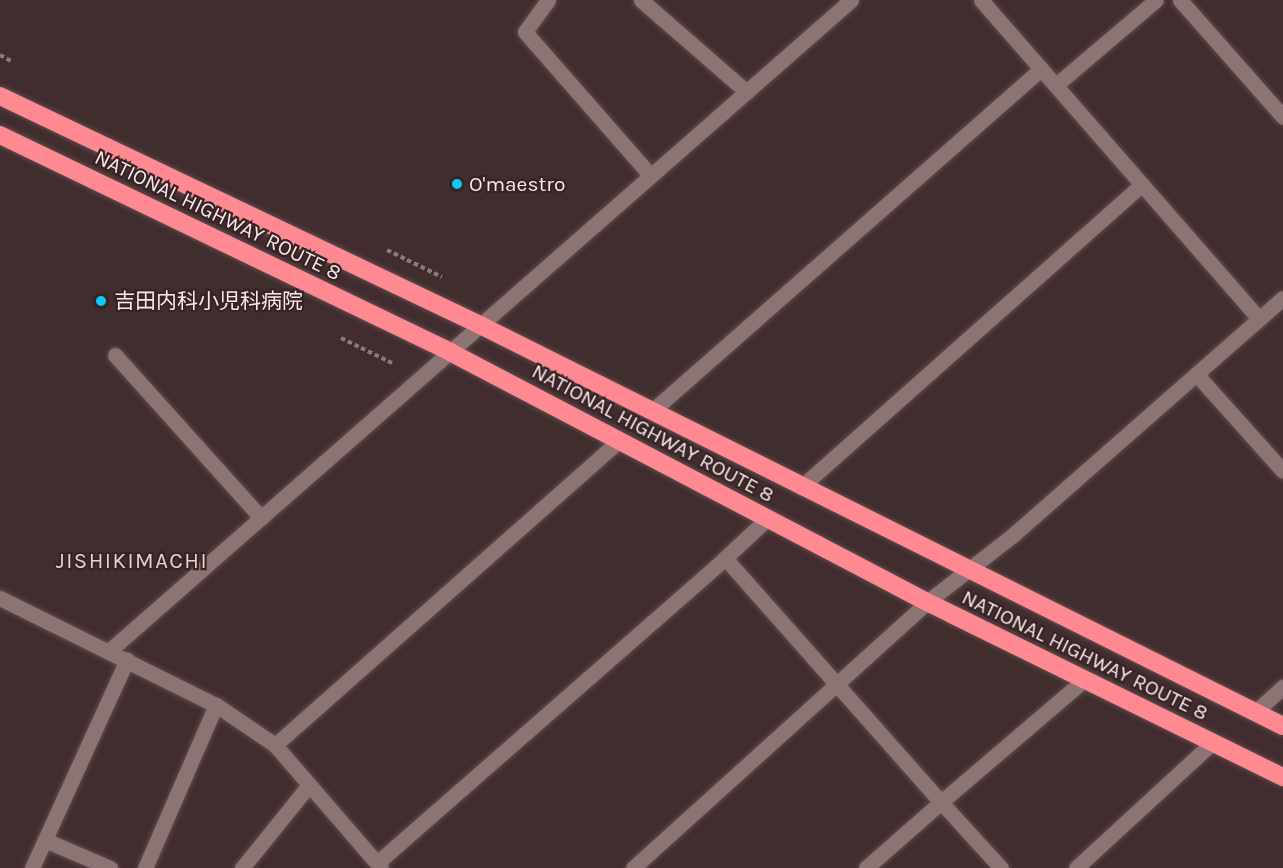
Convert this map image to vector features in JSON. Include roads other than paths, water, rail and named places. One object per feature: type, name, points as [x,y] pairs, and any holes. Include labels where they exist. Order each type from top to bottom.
[{"type":"highway","name":"NATIONAL HIGHWAY ROUTE 8","points":[[0,96],[482,326],[1283,726]]},
{"type":"highway","name":"NATIONAL HIGHWAY ROUTE 8","points":[[0,135],[450,352],[927,602],[1283,777]]},
{"type":"street","points":[[548,0],[525,32],[651,176]]},
{"type":"street","points":[[641,0],[747,92]]},
{"type":"street","points":[[109,651],[851,0]]},
{"type":"street","points":[[981,0],[1259,319]]},
{"type":"street","points":[[1056,85],[1156,0]]},
{"type":"street","points":[[1180,0],[1283,117]]},
{"type":"street","points":[[652,411],[1041,69]]},
{"type":"street","points":[[801,487],[1142,184]]},
{"type":"street","points":[[633,868],[927,602],[969,571],[1197,376],[1283,297]]},
{"type":"street","points":[[115,356],[261,518]]},
{"type":"street","points":[[1197,376],[1283,471]]},
{"type":"street","points":[[275,745],[620,441]]},
{"type":"street","points":[[0,598],[216,705],[275,745],[379,866],[768,518]]},
{"type":"street","points":[[724,558],[1001,868]]},
{"type":"street","points":[[32,868],[127,660]]},
{"type":"street","points":[[866,868],[1085,679]]},
{"type":"street","points":[[1255,712],[1283,687]]},
{"type":"street","points":[[145,868],[216,705]]},
{"type":"street","points":[[1076,868],[1213,742]]},
{"type":"street","points":[[242,868],[309,785]]},
{"type":"street","points":[[45,840],[110,868]]},
{"type":"place","name":"O'maestro","points":[[457,184]]},
{"type":"place","name":"吉田内科小児科病院","points":[[101,301]]},
{"type":"district","name":"JISHIKIMACHI","points":[[132,562]]}]
